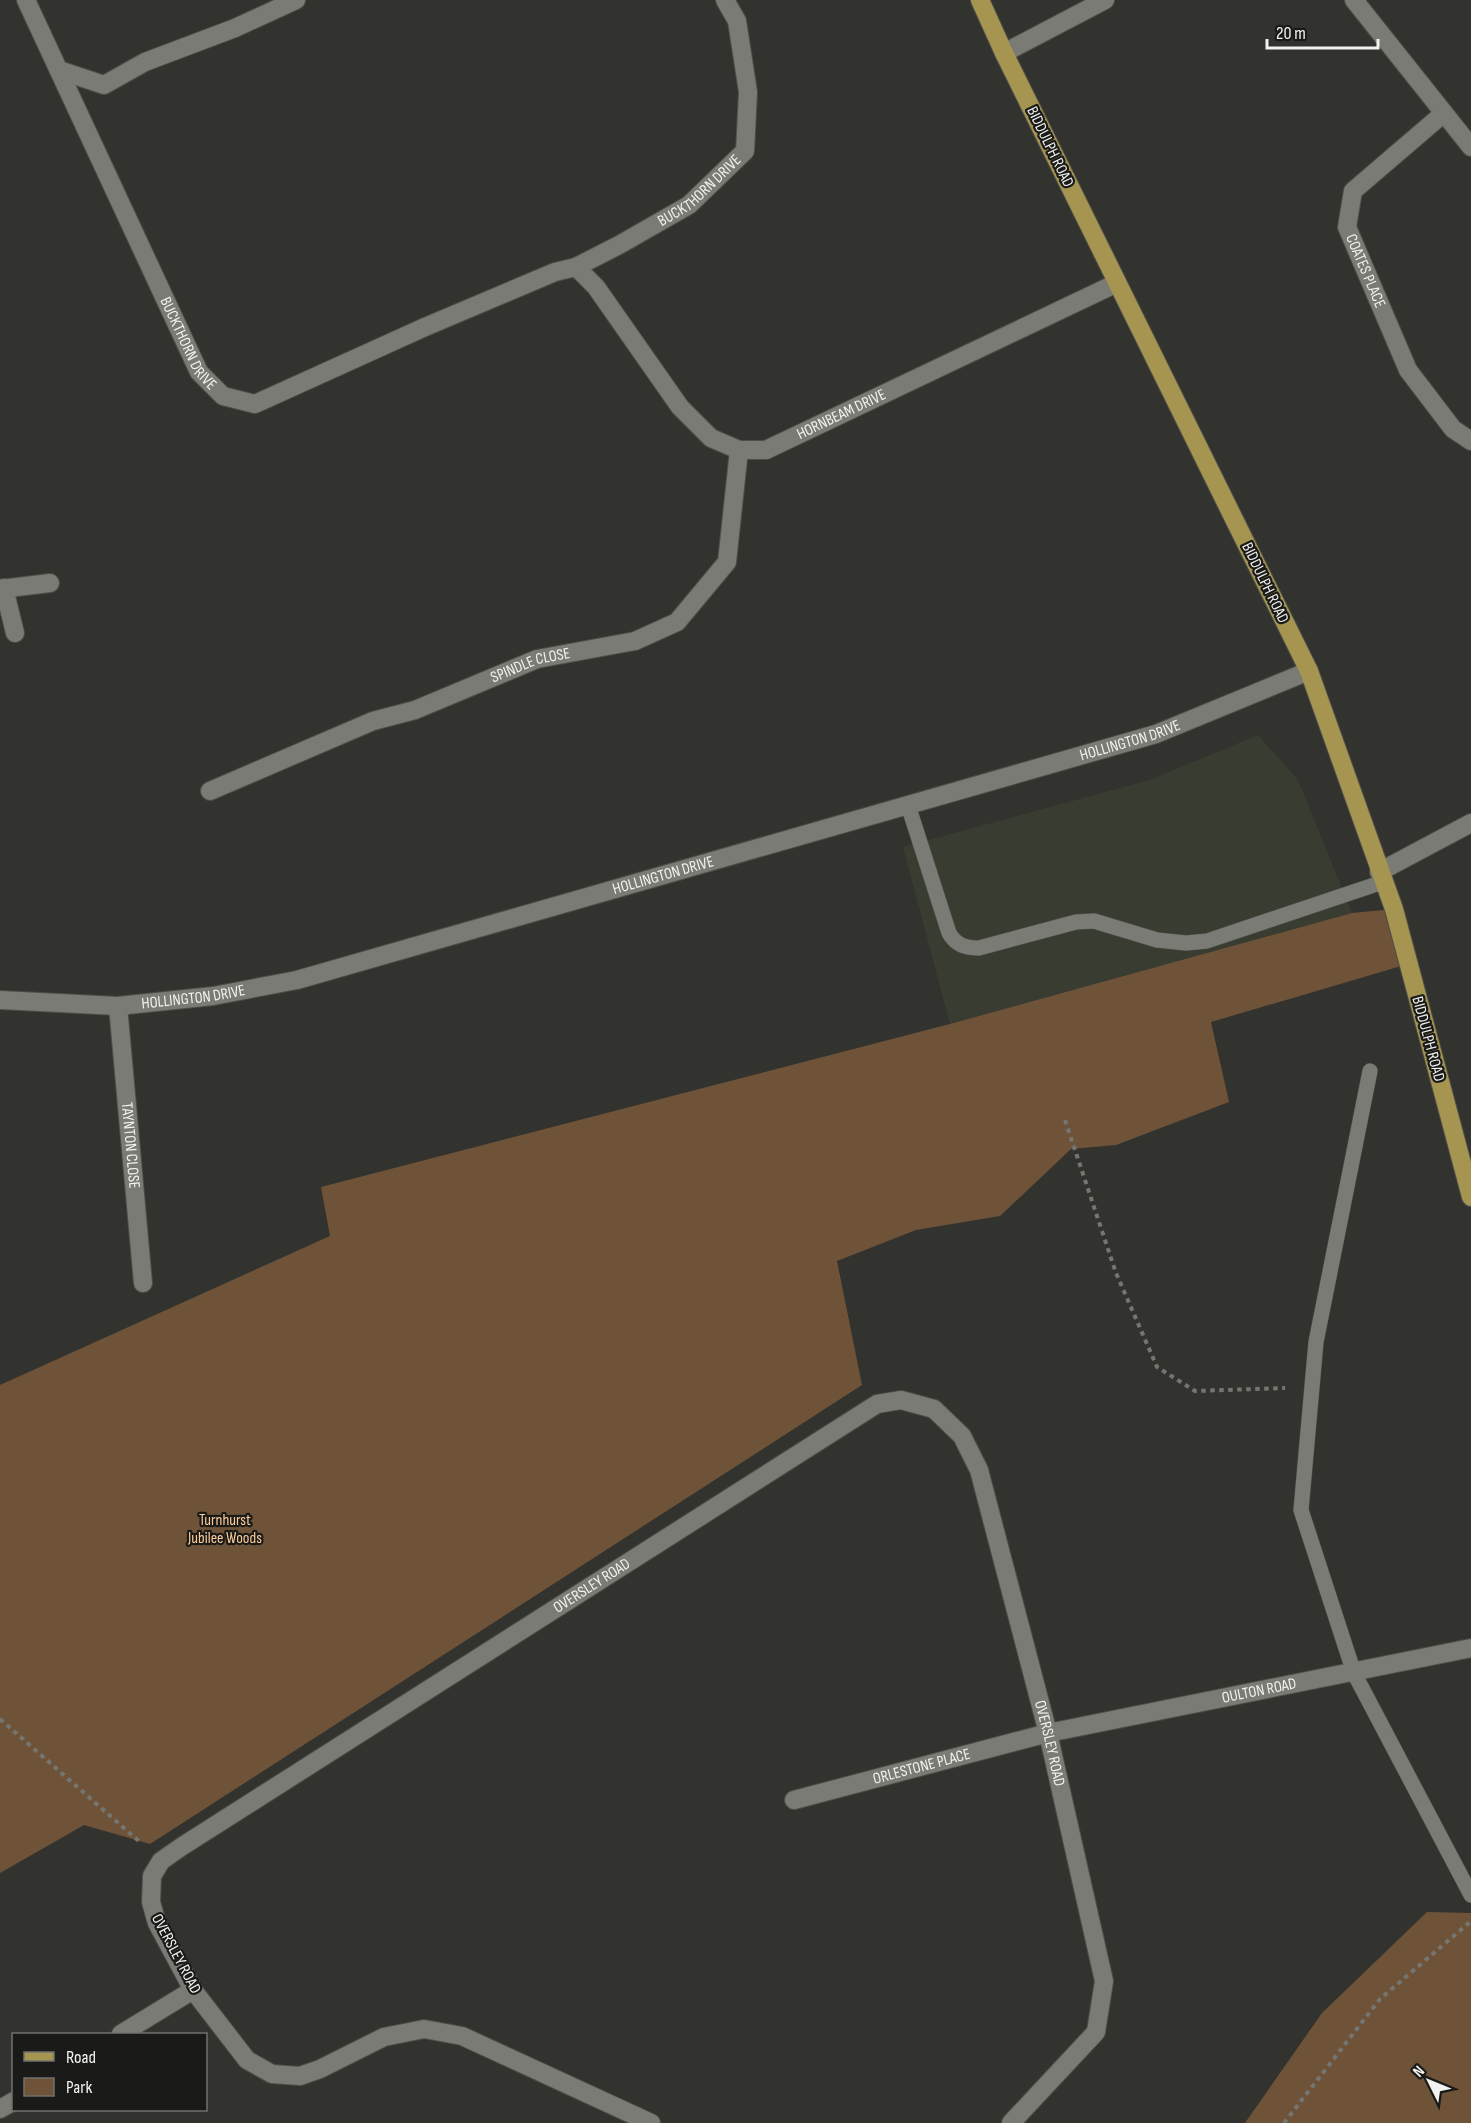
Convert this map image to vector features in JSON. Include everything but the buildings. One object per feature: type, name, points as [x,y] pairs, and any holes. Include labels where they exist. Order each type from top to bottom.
[{"type":"main road","name":"BIDDULPH ROAD","points":[[980,0],[1309,671],[1394,909],[1471,1197]]},
{"type":"street","name":"BUCKTHORN DRIVE","points":[[26,0],[199,372],[224,396],[255,404],[425,327],[555,272],[576,267],[689,205],[745,151],[748,92],[737,21],[725,0]]},
{"type":"street","points":[[59,70],[104,84],[145,62],[235,28],[296,0]]},
{"type":"street","points":[[1004,53],[1105,0]]},
{"type":"street","points":[[1354,0],[1471,147]]},
{"type":"street","name":"COATES PLACE","points":[[1444,113],[1353,191],[1347,227],[1408,370],[1453,429],[1471,441]]},
{"type":"street","name":"HORNBEAM DRIVE","points":[[576,267],[596,287],[680,407],[711,438],[739,450],[765,450],[1117,283]]},
{"type":"street","name":"SPINDLE CLOSE","points":[[210,791],[373,721],[416,710],[537,659],[634,641],[676,622],[727,562],[739,450]]},
{"type":"street","points":[[15,633],[2,588],[50,583]]},
{"type":"street","name":"HOLLINGTON DRIVE","points":[[0,1000],[118,1006],[213,996],[297,980],[1156,734],[1309,671]]},
{"type":"street","points":[[1381,877],[1471,823]]},
{"type":"street","name":"TAYNTON CLOSE","points":[[118,1006],[143,1283]]},
{"type":"street","name":"OVERSLEY ROAD","points":[[651,2123],[462,2036],[423,2029],[384,2037],[320,2069],[300,2076],[272,2074],[247,2060],[193,1990],[157,1923],[151,1902],[152,1876],[161,1861],[877,1404],[902,1400],[933,1410],[962,1436],[979,1470],[1048,1733],[1104,1981],[1096,2032],[1011,2123]]},
{"type":"street","name":"OULTON ROAD","points":[[1048,1733],[1471,1648]]},
{"type":"street","name":"ORLESTONE PLACE","points":[[794,1800],[1048,1733]]},
{"type":"street","points":[[123,2033],[193,1990]]},
{"type":"lane","points":[[908,804],[949,933],[954,940],[969,948],[980,948],[1076,922],[1094,921],[1157,940],[1186,943],[1207,940],[1381,877]]},
{"type":"lane","points":[[1370,1071],[1316,1342],[1301,1509],[1354,1673],[1471,1895]]},
{"type":"path","points":[[1065,1120],[1116,1273],[1156,1367],[1195,1391],[1312,1387]]},
{"type":"path","points":[[0,1719],[161,1861]]},
{"type":"path","points":[[1284,2123],[1380,1999],[1471,1921]]},
{"type":"shaded area","points":[[1258,735],[1298,780],[1352,913],[950,1024],[903,847],[1150,780]]},
{"type":"green space","name":"Turnhurst Jubilee Woods","points":[[1394,909],[1408,964],[1211,1022],[1229,1102],[1116,1145],[1071,1149],[1000,1216],[916,1230],[837,1261],[862,1385],[150,1844],[84,1825],[0,1873],[0,1385],[330,1236],[321,1187],[950,1024],[1352,913]]},
{"type":"green space","points":[[1427,1912],[1471,1913],[1471,2123],[1245,2123],[1322,2013]]}]
